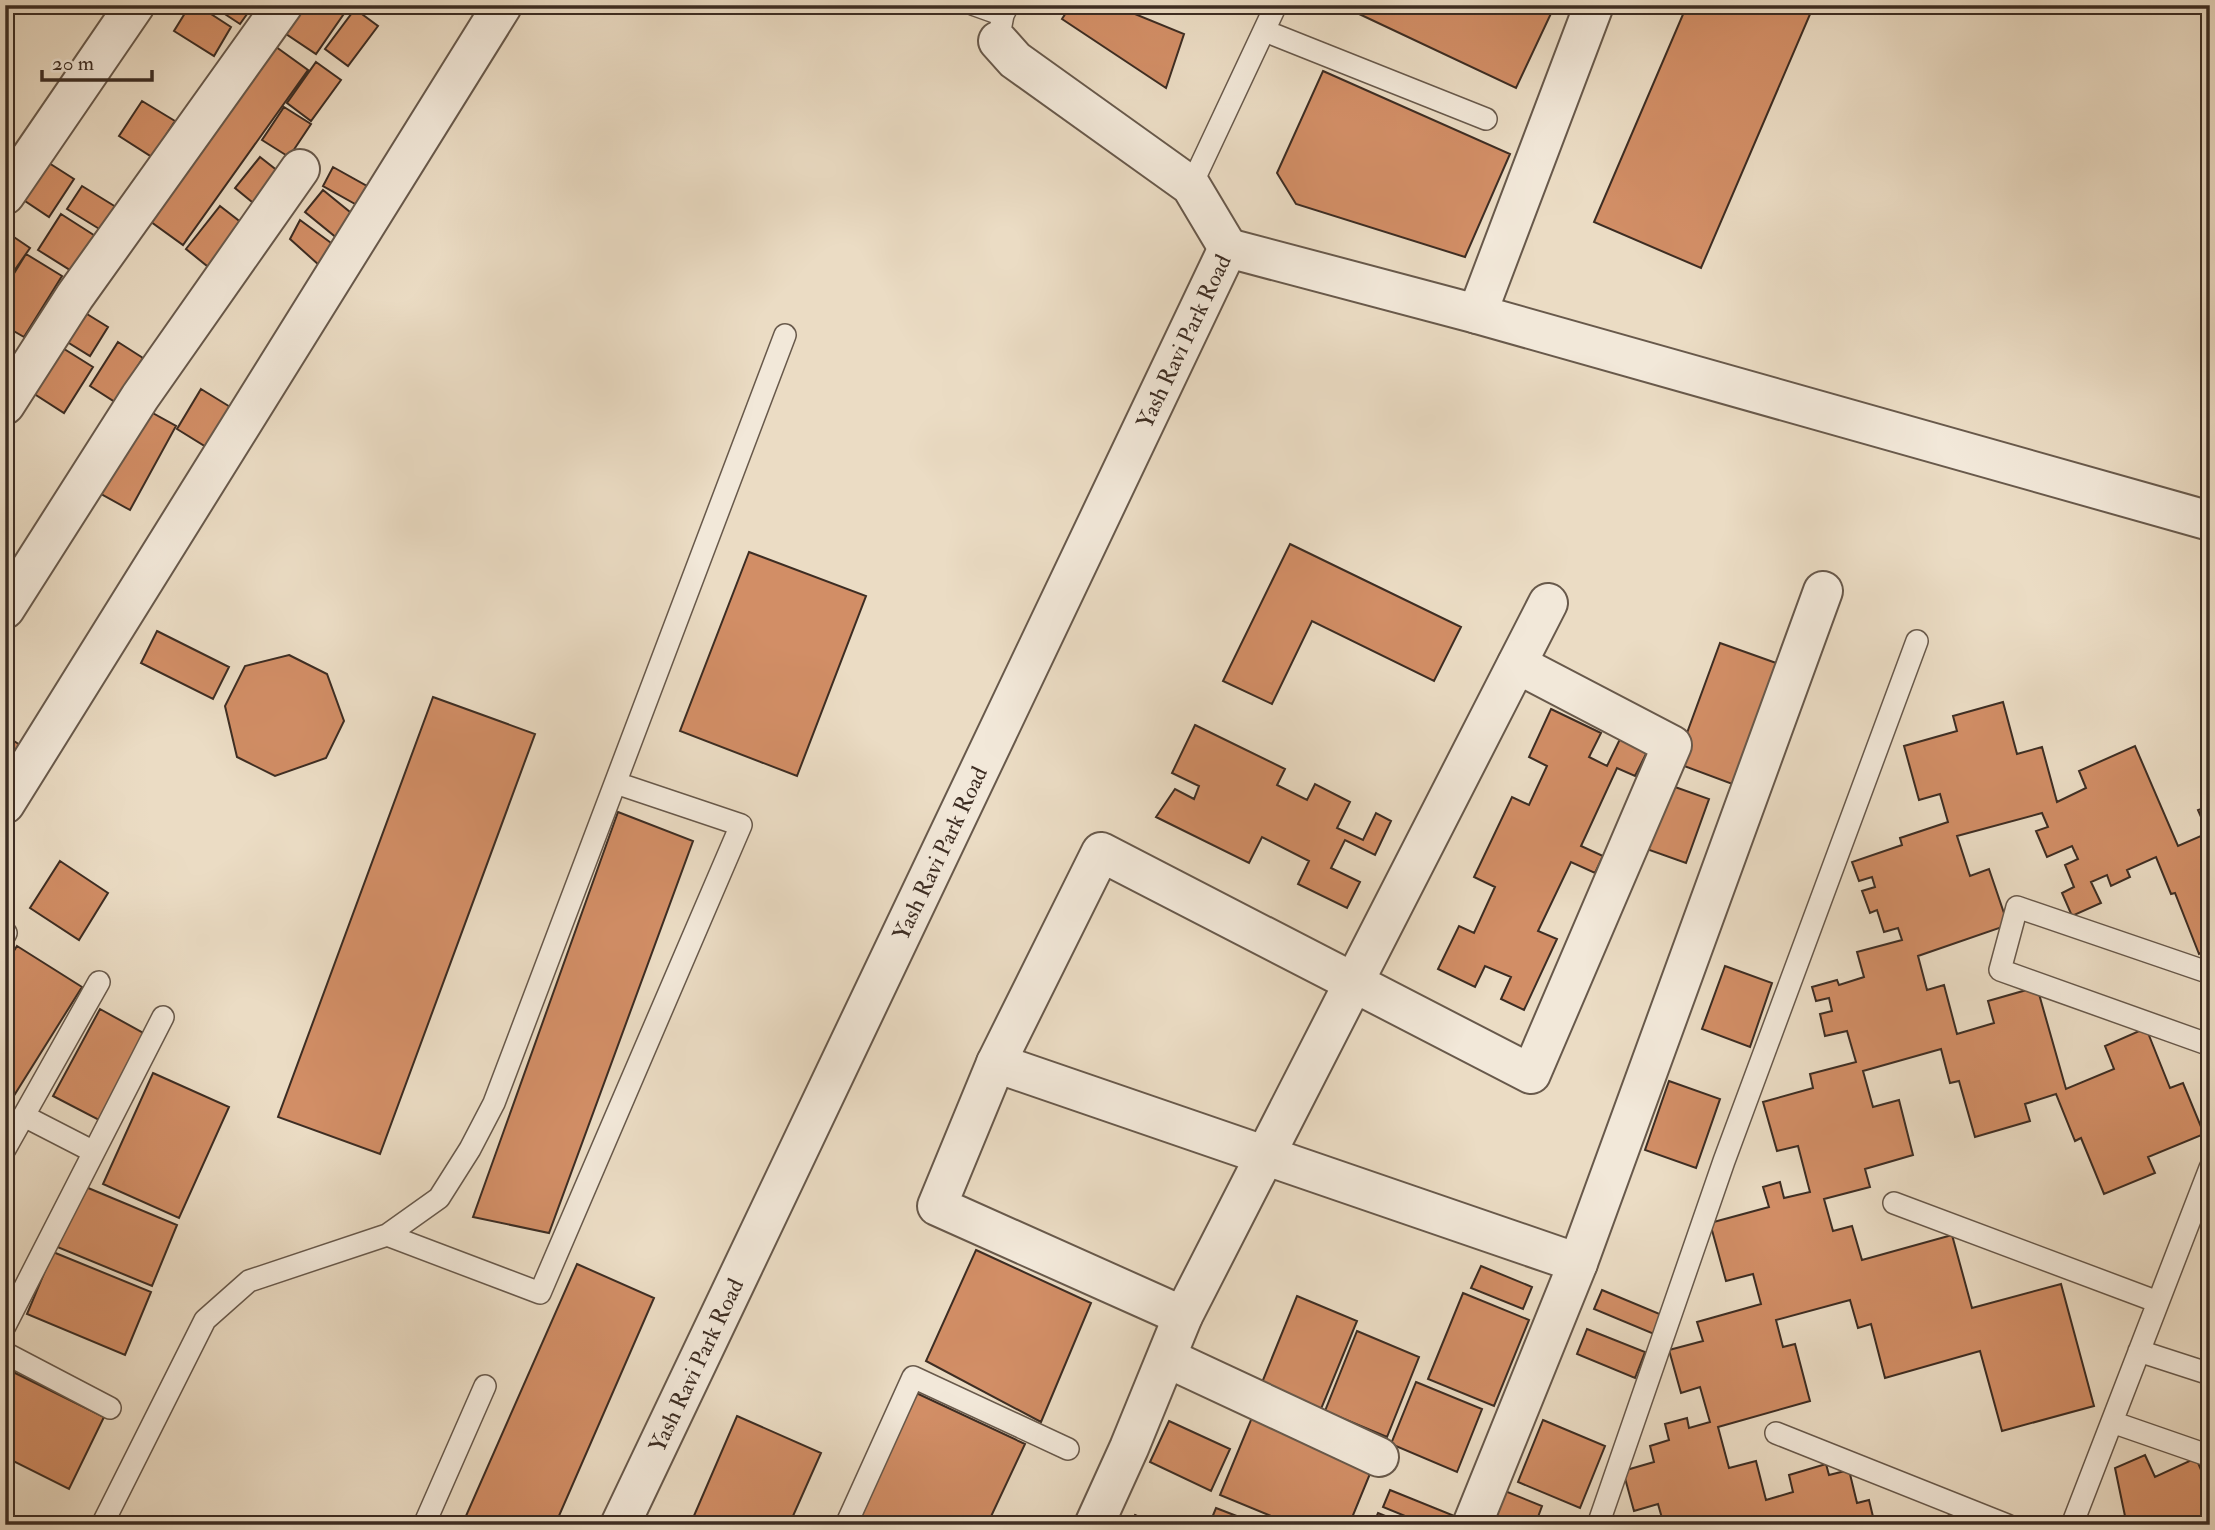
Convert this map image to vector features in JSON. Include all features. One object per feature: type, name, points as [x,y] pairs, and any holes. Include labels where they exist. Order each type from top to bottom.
[{"type":"street","points":[[5,195],[135,5]]},
{"type":"street","points":[[5,405],[75,296],[284,5]]},
{"type":"street","points":[[1477,314],[1594,5]]},
{"type":"street","points":[[5,804],[502,6]]},
{"type":"street","name":"Yash Ravi Park Road","points":[[620,1525],[1228,248],[1191,186],[1015,60],[1003,20]]},
{"type":"street","points":[[5,609],[140,397],[300,169]]},
{"type":"street","points":[[1228,248],[1477,314],[2210,521]]},
{"type":"street","points":[[1472,1525],[1578,1264],[1823,591]]},
{"type":"street","points":[[1094,1525],[1183,1316],[1548,603]]},
{"type":"street","points":[[1183,1316],[937,1206],[996,1063],[1101,852],[1531,1074],[1672,745],[1517,664]]},
{"type":"street","points":[[996,1063],[1578,1264]]},
{"type":"street","points":[[1167,1358],[1379,1457]]},
{"type":"lane","name":"Yash Ravi Park Road","points":[[975,5],[1003,20]]},
{"type":"lane","points":[[1191,186],[1276,5]]},
{"type":"lane","points":[[1265,31],[1486,119]]},
{"type":"lane","points":[[102,1525],[205,1320],[248,1281],[387,1235],[439,1198],[470,1149],[494,1104],[785,335]]},
{"type":"lane","points":[[1598,1525],[1724,1161],[1917,641]]},
{"type":"lane","points":[[387,1235],[540,1293],[741,825],[616,783]]},
{"type":"lane","points":[[2210,973],[2017,907],[2000,970],[2210,1045]]},
{"type":"lane","points":[[5,1149],[99,982]]},
{"type":"lane","points":[[5,1326],[163,1017]]},
{"type":"lane","points":[[24,1116],[94,1152]]},
{"type":"lane","points":[[2072,1525],[2210,1168]]},
{"type":"lane","points":[[1895,1203],[2158,1301]]},
{"type":"lane","points":[[2139,1351],[2210,1374]]},
{"type":"lane","points":[[5,1353],[110,1408]]},
{"type":"lane","points":[[846,1525],[913,1377],[1068,1449]]},
{"type":"lane","points":[[424,1525],[485,1386]]},
{"type":"lane","points":[[2112,1422],[2210,1455]]},
{"type":"lane","points":[[1776,1433],[2007,1525]]},
{"type":"building","points":[[190,5],[197,5],[231,27],[214,56],[174,31]]},
{"type":"building","points":[[211,5],[250,5],[252,7],[240,24]]},
{"type":"building","points":[[301,5],[350,5],[316,54],[283,32]]},
{"type":"building","points":[[1071,5],[1113,5],[1184,34],[1166,88],[1062,19]]},
{"type":"building","points":[[1340,5],[1555,5],[1516,88]]},
{"type":"building","points":[[1687,5],[1814,5],[1701,268],[1594,222]]},
{"type":"building","points":[[355,9],[378,26],[348,66],[325,49]]},
{"type":"building","points":[[272,44],[308,70],[183,245],[147,219]]},
{"type":"building","points":[[316,62],[341,80],[311,121],[287,103]]},
{"type":"building","points":[[1323,71],[1510,154],[1465,257],[1296,204],[1277,173]]},
{"type":"building","points":[[142,101],[175,121],[152,157],[119,136]]},
{"type":"building","points":[[284,107],[311,124],[289,157],[262,140]]},
{"type":"building","points":[[38,156],[74,179],[49,217],[13,193]]},
{"type":"building","points":[[260,157],[288,179],[263,211],[235,188]]},
{"type":"building","points":[[333,167],[374,190],[364,209],[323,186]]},
{"type":"building","points":[[82,186],[116,207],[101,230],[67,209]]},
{"type":"building","points":[[323,190],[361,221],[343,243],[305,212]]},
{"type":"building","points":[[220,206],[247,227],[212,270],[186,249]]},
{"type":"building","points":[[61,214],[100,239],[78,275],[38,250]]},
{"type":"building","points":[[300,220],[342,251],[330,275],[290,239]]},
{"type":"building","points":[[5,231],[30,248],[5,284]]},
{"type":"building","points":[[26,254],[62,276],[24,337],[5,326],[5,288]]},
{"type":"building","points":[[74,306],[108,327],[90,356],[56,335]]},
{"type":"building","points":[[53,342],[93,367],[64,413],[25,388]]},
{"type":"building","points":[[118,342],[143,358],[115,402],[90,386]]},
{"type":"building","points":[[201,389],[240,413],[216,453],[177,429]]},
{"type":"building","points":[[140,406],[176,426],[130,510],[94,490]]},
{"type":"building","points":[[1290,544],[1461,627],[1434,681],[1312,621],[1272,704],[1223,681]]},
{"type":"building","points":[[749,552],[866,596],[797,776],[680,731]]},
{"type":"building","points":[[157,631],[229,667],[213,699],[141,663]]},
{"type":"building","points":[[1720,643],[1779,664],[1735,785],[1676,763]]},
{"type":"building","points":[[289,655],[327,674],[344,721],[326,758],[275,776],[237,757],[225,706],[245,666]]},
{"type":"building","points":[[433,697],[535,734],[380,1154],[278,1117]]},
{"type":"building","points":[[2003,702],[2017,754],[2042,747],[2057,802],[2086,788],[2079,771],[2135,746],[2178,846],[2208,833],[2198,810],[2210,806],[2210,949],[2199,954],[2175,893],[2171,894],[2156,857],[2127,870],[2130,877],[2111,886],[2107,875],[2091,882],[2101,903],[2072,916],[2062,893],[2074,887],[2065,865],[2078,859],[2072,846],[2047,857],[2036,831],[2048,827],[2042,813],[1957,836],[1970,876],[1989,869],[2008,925],[1918,956],[1927,990],[1944,985],[1957,1034],[1994,1023],[1988,1001],[2037,987],[2066,1089],[2114,1069],[2105,1046],[2146,1028],[2170,1088],[2183,1083],[2204,1134],[2148,1157],[2155,1173],[2104,1194],[2081,1138],[2075,1141],[2056,1094],[2025,1104],[2030,1121],[1975,1137],[1959,1081],[1950,1083],[1941,1049],[1863,1071],[1873,1107],[1899,1100],[1913,1155],[1865,1169],[1870,1187],[1824,1199],[1833,1231],[1852,1226],[1862,1260],[1952,1235],[1972,1308],[2061,1284],[2094,1406],[2002,1431],[1980,1351],[1885,1378],[1871,1324],[1858,1328],[1850,1300],[1776,1320],[1783,1347],[1795,1344],[1810,1401],[1718,1427],[1729,1468],[1756,1461],[1766,1500],[1793,1492],[1789,1475],[1826,1464],[1829,1475],[1849,1470],[1857,1503],[1869,1500],[1875,1525],[1748,1525],[1747,1522],[1736,1525],[1664,1525],[1658,1504],[1634,1511],[1623,1471],[1654,1462],[1650,1446],[1669,1440],[1665,1424],[1687,1418],[1689,1428],[1710,1422],[1700,1387],[1681,1393],[1669,1350],[1703,1341],[1697,1322],[1761,1304],[1753,1274],[1726,1281],[1710,1223],[1769,1207],[1763,1187],[1780,1182],[1784,1198],[1810,1192],[1798,1146],[1777,1151],[1763,1102],[1813,1088],[1810,1074],[1856,1062],[1847,1031],[1825,1036],[1820,1014],[1832,1011],[1829,998],[1816,1001],[1812,987],[1837,980],[1839,985],[1864,977],[1857,952],[1902,940],[1898,928],[1884,932],[1877,910],[1870,913],[1862,891],[1875,887],[1872,877],[1859,881],[1852,862],[1902,845],[1900,838],[1948,822],[1940,794],[1919,800],[1904,746],[1957,731],[1953,716]]},
{"type":"building","points":[[1551,709],[1601,733],[1589,757],[1607,766],[1620,739],[1647,752],[1635,776],[1617,768],[1581,846],[1603,856],[1595,873],[1571,862],[1538,931],[1557,939],[1524,1010],[1501,999],[1511,977],[1485,966],[1475,987],[1438,969],[1459,926],[1474,933],[1495,887],[1474,877],[1512,797],[1529,805],[1547,766],[1529,757]]},
{"type":"building","points":[[1195,725],[1285,769],[1277,785],[1307,800],[1315,784],[1350,802],[1337,828],[1363,840],[1376,813],[1391,821],[1375,855],[1345,840],[1331,868],[1360,882],[1347,908],[1298,884],[1309,861],[1262,837],[1249,863],[1156,817],[1175,789],[1194,799],[1199,786],[1172,773]]},
{"type":"building","points":[[5,735],[23,747],[5,775]]},
{"type":"building","points":[[1661,782],[1709,799],[1686,863],[1638,846]]},
{"type":"building","points":[[618,812],[693,841],[549,1233],[473,1217]]},
{"type":"building","points":[[60,861],[108,893],[79,940],[30,908]]},
{"type":"building","points":[[17,946],[82,987],[5,1110],[5,965]]},
{"type":"building","points":[[1725,966],[1772,983],[1750,1047],[1702,1029]]},
{"type":"building","points":[[100,1009],[145,1034],[99,1120],[53,1096]]},
{"type":"building","points":[[153,1073],[229,1107],[179,1218],[103,1184]]},
{"type":"building","points":[[1669,1081],[1720,1099],[1696,1168],[1645,1150]]},
{"type":"building","points":[[81,1185],[177,1225],[152,1286],[55,1246]]},
{"type":"building","points":[[976,1250],[1091,1303],[1041,1422],[926,1361]]},
{"type":"building","points":[[53,1252],[151,1292],[125,1355],[27,1314]]},
{"type":"building","points":[[577,1264],[654,1298],[555,1525],[462,1525]]},
{"type":"building","points":[[1481,1266],[1532,1287],[1523,1309],[1471,1288]]},
{"type":"building","points":[[1602,1290],[1662,1315],[1654,1334],[1594,1309]]},
{"type":"building","points":[[1463,1293],[1529,1320],[1494,1406],[1428,1379]]},
{"type":"building","points":[[1297,1296],[1357,1321],[1321,1409],[1261,1385]]},
{"type":"building","points":[[1587,1329],[1645,1352],[1635,1378],[1577,1354]]},
{"type":"building","points":[[1357,1331],[1419,1357],[1387,1437],[1325,1411]]},
{"type":"building","points":[[5,1368],[104,1417],[69,1489],[5,1457]]},
{"type":"building","points":[[1416,1382],[1482,1409],[1457,1472],[1391,1444]]},
{"type":"building","points":[[912,1391],[1025,1444],[987,1525],[850,1525]]},
{"type":"building","points":[[1253,1415],[1374,1464],[1349,1525],[1293,1525],[1220,1495]]},
{"type":"building","points":[[737,1416],[821,1453],[789,1525],[690,1525]]},
{"type":"building","points":[[1543,1420],[1605,1446],[1580,1508],[1518,1482]]},
{"type":"building","points":[[1169,1421],[1230,1449],[1211,1491],[1150,1462]]},
{"type":"building","points":[[2145,1455],[2155,1477],[2196,1458],[2210,1491],[2210,1500],[2202,1506],[2210,1525],[2116,1525],[2125,1516],[2115,1468]]},
{"type":"building","points":[[1495,1487],[1542,1506],[1535,1525],[1515,1525],[1485,1512]]},
{"type":"building","points":[[1390,1490],[1457,1517],[1454,1525],[1427,1525],[1383,1507]]},
{"type":"building","points":[[1216,1508],[1260,1525],[1209,1525]]},
{"type":"building","points":[[1957,1511],[1964,1525],[1930,1525]]},
{"type":"building","points":[[1378,1513],[1407,1525],[1373,1525]]},
{"type":"building","points":[[1135,1515],[1155,1525],[1130,1525]]}]
